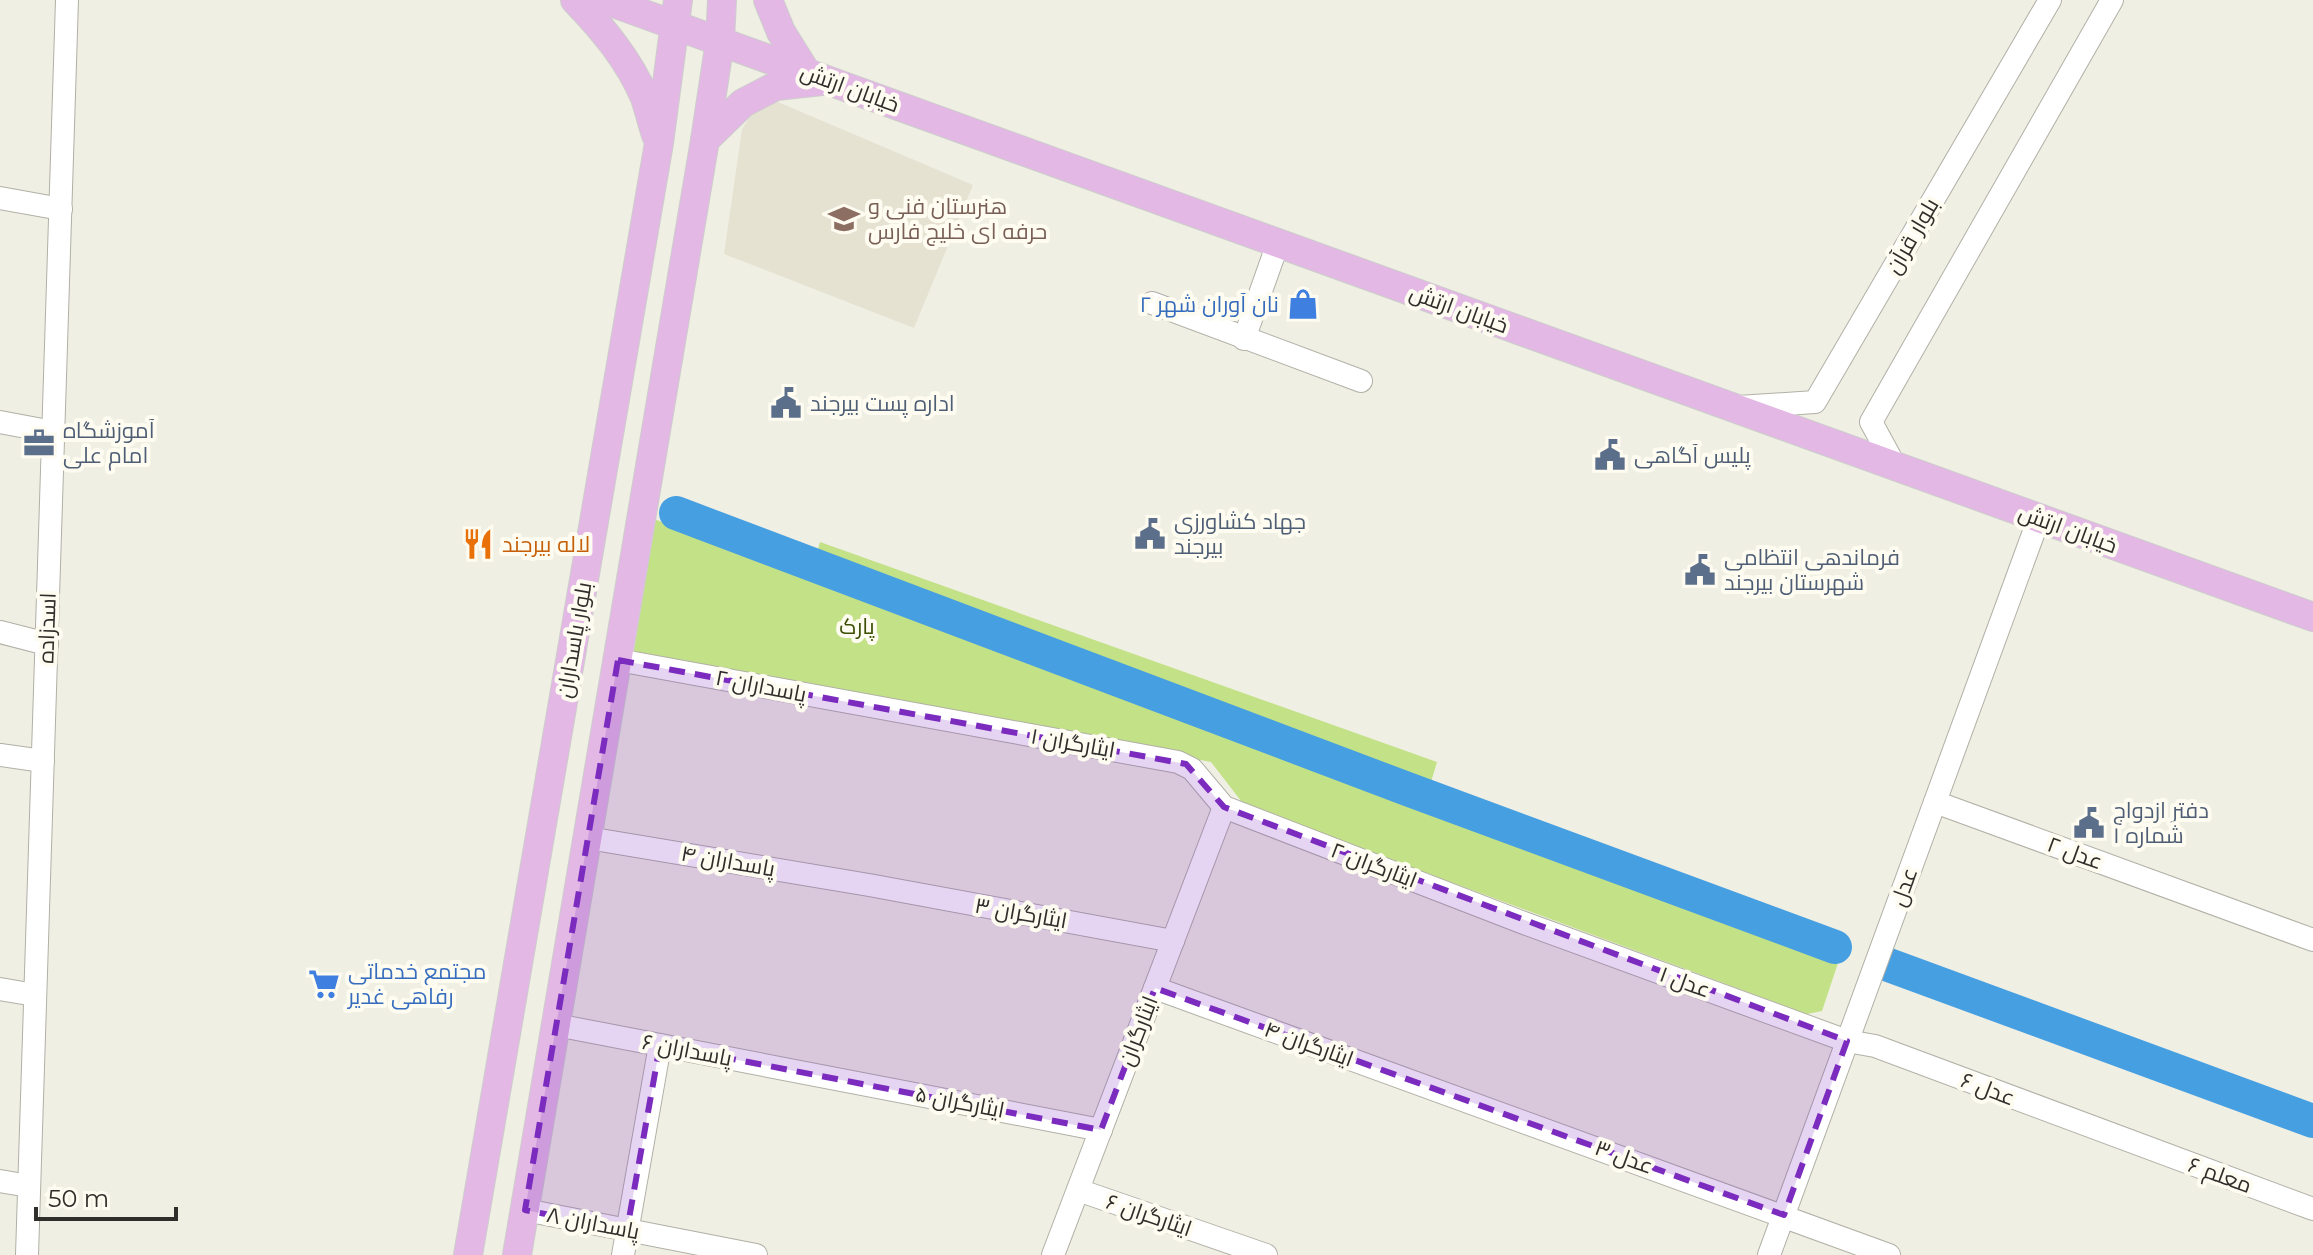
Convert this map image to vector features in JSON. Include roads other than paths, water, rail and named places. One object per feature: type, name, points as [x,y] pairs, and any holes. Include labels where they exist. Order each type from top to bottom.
[{"type":"main road","points":[[575,0],[625,61],[645,98],[659,143]]},
{"type":"main road","name":"خیابان ارتش","points":[[605,0],[677,13],[720,41],[2313,617]]},
{"type":"main road","name":"بلوار پاسداران","points":[[517,1255],[705,140],[720,41],[722,0]]},
{"type":"main road","points":[[705,140],[743,103],[776,86],[817,76],[781,32],[768,0]]},
{"type":"main road","name":"بلوار پاسداران","points":[[468,1255],[659,143],[677,13]]},
{"type":"street","name":"اسدزاده","points":[[27,1255],[67,0]]},
{"type":"street","name":"بلوار قرآن","points":[[1733,408],[1815,402],[2050,0]]},
{"type":"street","points":[[1895,466],[1871,422],[2112,0]]},
{"type":"street","points":[[0,198],[61,209]]},
{"type":"street","points":[[1244,339],[1278,243]]},
{"type":"street","points":[[1152,303],[1361,381]]},
{"type":"street","points":[[0,422],[53,432]]},
{"type":"street","name":"عدل","points":[[1769,1255],[2039,518]]},
{"type":"street","points":[[0,632],[47,644]]},
{"type":"street","name":"پاسداران ۲","points":[[618,660],[904,713]]},
{"type":"street","name":"ایثارگران ۱","points":[[904,713],[1178,762],[1192,769],[1224,807]]},
{"type":"street","points":[[0,755],[43,761]]},
{"type":"street","name":"عدل ۲","points":[[1935,802],[2313,940]]},
{"type":"street","name":"ایثارگران ۲","points":[[1224,807],[1524,923]]},
{"type":"street","name":"ایثارگران","points":[[1053,1255],[1224,807]]},
{"type":"street","name":"پاسداران ۴","points":[[588,838],[869,885]]},
{"type":"street","name":"ایثارگران ۳","points":[[869,885],[1173,941]]},
{"type":"street","name":"عدل ۱","points":[[1524,923],[1847,1041]]},
{"type":"street","name":"ایثارگران ۴","points":[[1155,988],[1464,1100]]},
{"type":"street","points":[[0,989],[35,995]]},
{"type":"street","name":"پاسداران ۶","points":[[556,1025],[818,1075]]},
{"type":"street","name":"عدل ۶","points":[[1847,1041],[1875,1046],[2128,1142]]},
{"type":"street","points":[[623,1255],[660,1045]]},
{"type":"street","name":"ایثارگران ۵","points":[[818,1075],[1101,1130]]},
{"type":"street","name":"عدل ۳","points":[[1464,1100],[1889,1255]]},
{"type":"street","name":"معلم ۶","points":[[2128,1142],[2313,1209]]},
{"type":"street","points":[[0,1181],[29,1186]]},
{"type":"street","name":"ایثارگران ۶","points":[[1078,1190],[1266,1255]]},
{"type":"street","name":"پاسداران ۸","points":[[525,1210],[756,1255]]},
{"type":"waterway","points":[[676,513],[1835,947]]},
{"type":"waterway","points":[[1886,964],[2313,1121]]},
{"type":"place","name":"هنرستان فنی و حرفه ای خلیج فارس","points":[[844,219]]},
{"type":"place","name":"نان آوران شهر ۲","points":[[1303,304]]},
{"type":"place","name":"اداره پست بیرجند","points":[[786,403]]},
{"type":"place","name":"آموزشگاه امام علی","points":[[39,443]]},
{"type":"place","name":"پلیس آگاهی","points":[[1610,455]]},
{"type":"place","name":"جهاد کشاورزی بیرجند","points":[[1150,534]]},
{"type":"place","name":"لاله بیرجند","points":[[478,544]]},
{"type":"place","name":"فرماندهی انتظامی شهرستان بیرجند","points":[[1700,570]]},
{"type":"place","name":"دفتر ازدواج شماره ۱","points":[[2089,823]]},
{"type":"place","name":"مجتمع خدماتی رفاهی غدیر","points":[[324,984]]},
{"type":"park label","name":"پارک","points":[[857,626]]}]
